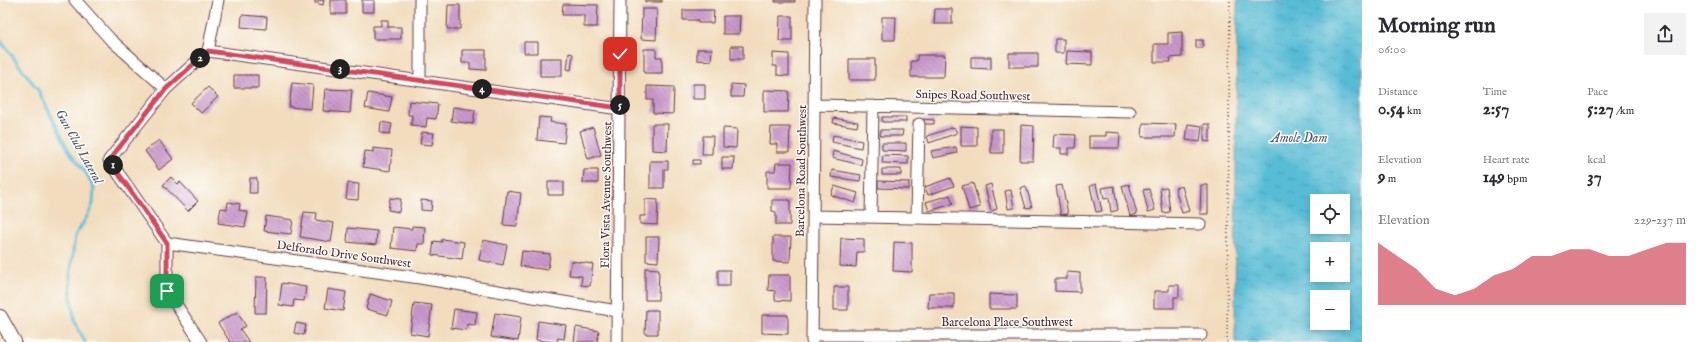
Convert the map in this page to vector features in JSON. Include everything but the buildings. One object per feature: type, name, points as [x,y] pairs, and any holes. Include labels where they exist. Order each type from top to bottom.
[{"type":"main road","points":[[0,317],[14,342]]},
{"type":"street","points":[[74,0],[110,39],[166,89]]},
{"type":"street","points":[[201,342],[167,291],[167,243],[109,160],[166,89],[208,51],[218,0]]},
{"type":"street","points":[[420,0],[420,81]]},
{"type":"street","name":"Flora Vista Avenue Southwest","points":[[617,342],[620,0]]},
{"type":"street","name":"Barcelona Road Southwest","points":[[812,339],[816,105],[816,0]]},
{"type":"street","points":[[208,51],[620,108]]},
{"type":"street","name":"Snipes Road Southwest","points":[[816,105],[1130,112]]},
{"type":"street","points":[[871,217],[873,106]]},
{"type":"street","points":[[917,217],[919,124]]},
{"type":"street","points":[[814,216],[1200,224]]},
{"type":"street","name":"Delforado Drive Southwest","points":[[167,243],[420,278],[617,311]]},
{"type":"street","name":"Barcelona Place Southwest","points":[[812,339],[1201,335]]},
{"type":"path","points":[[1227,342],[1230,0]]},
{"type":"water","name":"Amole Dam","points":[[1237,0],[1362,0],[1362,342],[1235,342]]},
{"type":"waterway","name":"Gun Club Lateral","points":[[0,40],[38,90],[69,151],[86,173],[94,188],[93,204],[75,236],[70,276],[71,298],[75,322],[85,342]]},
{"type":"route","points":[[167,291],[167,243],[109,160],[166,89],[208,51],[620,108],[620,54]]}]
